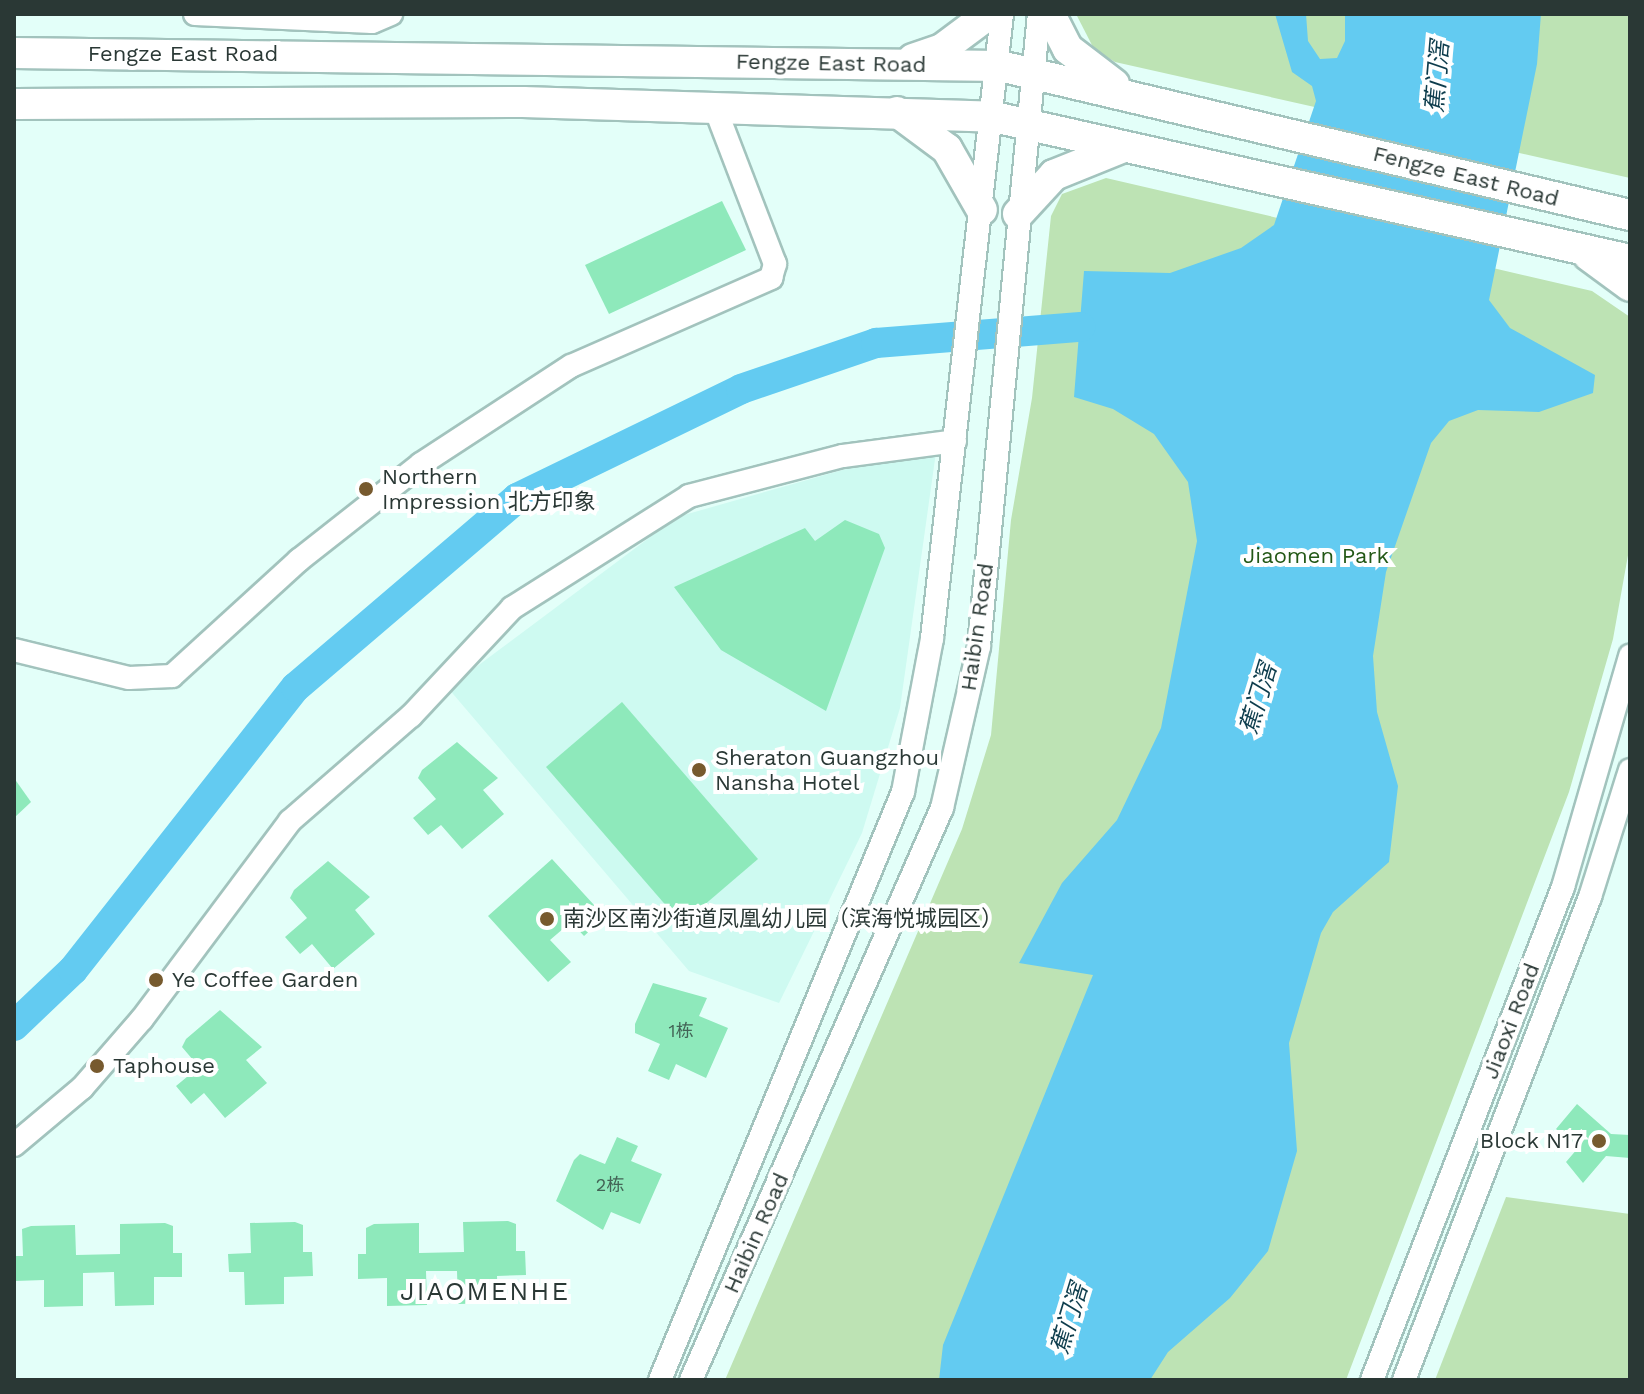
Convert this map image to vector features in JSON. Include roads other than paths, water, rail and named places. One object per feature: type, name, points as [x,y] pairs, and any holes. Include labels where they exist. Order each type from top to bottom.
[{"type":"main road","points":[[898,64],[942,49],[989,14]]},
{"type":"main road","points":[[1050,14],[1068,49],[1096,75],[1136,97]]},
{"type":"main road","name":"Fengze East Road","points":[[14,53],[1000,66],[1616,210]]},
{"type":"main road","name":"Fengze East Road","points":[[14,104],[523,102],[895,111],[994,117],[1630,260]]},
{"type":"main road","points":[[895,111],[947,149],[982,210]]},
{"type":"main road","points":[[1018,214],[1054,175],[1123,147]]},
{"type":"main road","points":[[1580,249],[1630,286]]},
{"type":"street","points":[[195,14],[372,22],[391,14]]},
{"type":"street","name":"Haibin Road","points":[[660,1380],[903,792],[932,638],[1000,66],[1002,14]]},
{"type":"street","name":"Haibin Road","points":[[691,1380],[942,808],[979,646],[1026,125],[1039,14]]},
{"type":"street","points":[[14,650],[129,678],[172,676],[299,560],[421,464],[571,366],[771,278],[775,264],[715,108]]},
{"type":"street","points":[[14,1145],[82,1088],[142,1019],[290,821],[411,716],[512,608],[689,496],[843,456],[955,441]]},
{"type":"street","name":"Jiaoxi Road","points":[[1372,1380],[1563,887],[1630,656]]},
{"type":"street","name":"Jiaoxi Road","points":[[1404,1380],[1590,897],[1630,770]]},
{"type":"water","name":"蕉门滘","points":[[1275,14],[1306,14],[1308,41],[1320,59],[1337,58],[1345,41],[1345,14],[1541,14],[1537,64],[1489,300],[1510,328],[1595,375],[1593,393],[1539,412],[1478,410],[1449,421],[1431,443],[1386,572],[1373,656],[1377,712],[1398,786],[1389,862],[1333,912],[1321,933],[1289,1043],[1297,1151],[1268,1251],[1230,1298],[1168,1352],[1150,1380],[939,1380],[943,1345],[1093,975],[1019,963],[1062,883],[1117,820],[1161,728],[1197,541],[1188,482],[1154,434],[1113,409],[1074,397],[1084,271],[1170,273],[1241,248],[1274,225],[1316,101],[1312,86],[1292,72]]},
{"type":"waterway","points":[[14,1026],[73,970],[296,687],[517,498],[741,389],[876,343],[1080,327]]},
{"type":"place","name":"Northern Impression 北方印象","points":[[366,489]]},
{"type":"place","name":"Sheraton Guangzhou Nansha Hotel","points":[[699,770]]},
{"type":"place","name":"南沙区南沙街道凤凰幼儿园（滨海悦城园区）","points":[[547,919]]},
{"type":"place","name":"Ye Coffee Garden","points":[[156,980]]},
{"type":"place","name":"Taphouse","points":[[97,1066]]},
{"type":"place","name":"Block N17","points":[[1599,1141]]},
{"type":"district","name":"JIAOMENHE","points":[[485,1292]]},
{"type":"park label","name":"Jiaomen Park","points":[[1316,556]]}]
